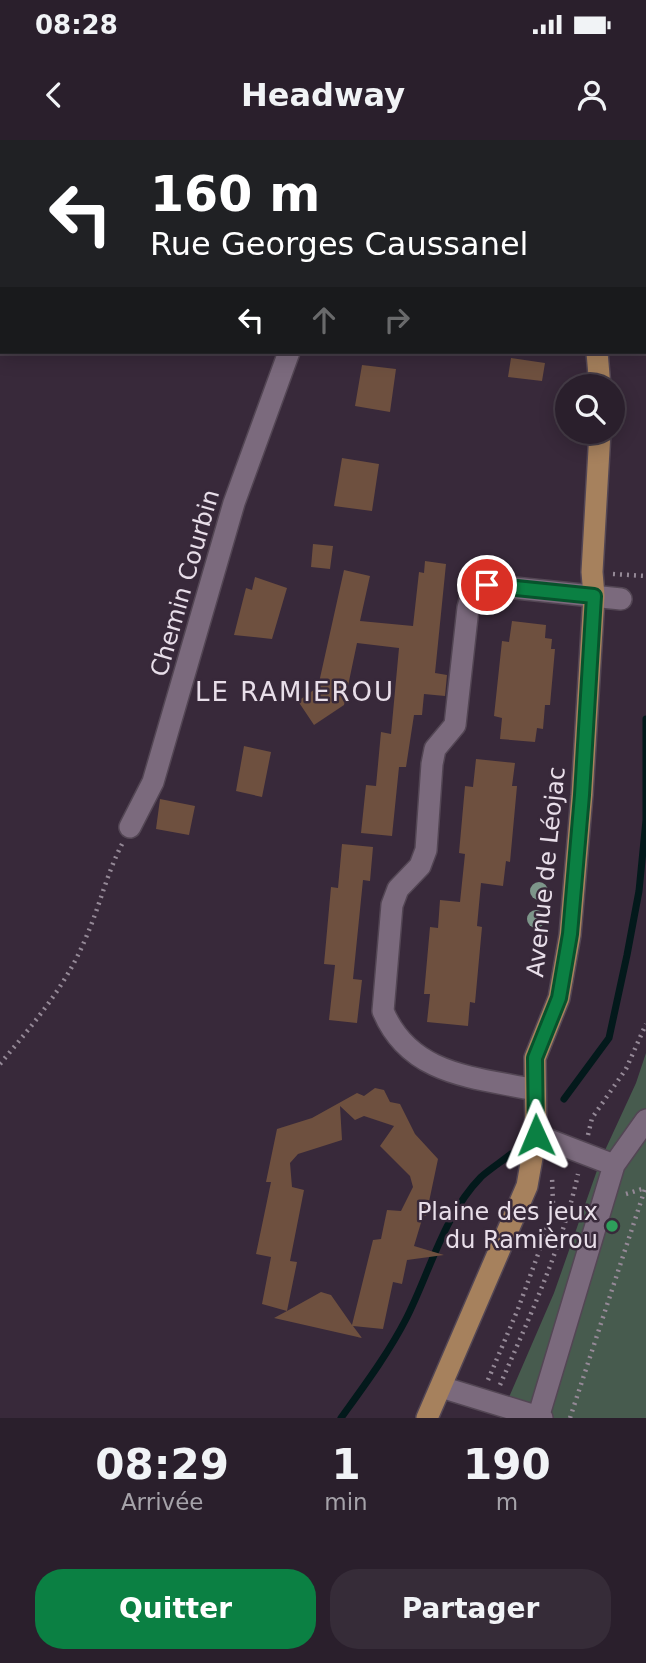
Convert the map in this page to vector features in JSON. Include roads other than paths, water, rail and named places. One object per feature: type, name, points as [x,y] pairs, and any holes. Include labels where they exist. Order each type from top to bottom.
[{"type":"main road","points":[[597,354],[599,374]]},
{"type":"main road","name":"Avenue de Léojac","points":[[427,1418],[527,1186],[536,1135],[535,1058],[559,998],[566,962],[582,795],[594,596],[592,572],[599,444]]},
{"type":"street","name":"Chemin Courbin","points":[[130,827],[157,771],[234,503],[288,354]]},
{"type":"street","points":[[535,1090],[445,1070],[420,1059],[389,1026],[383,1011],[392,905],[398,889],[420,866],[426,850],[432,764],[435,749],[455,725],[468,608],[472,594],[487,585],[621,599]]},
{"type":"street","points":[[440,1387],[539,1418],[614,1165],[646,1119]]},
{"type":"street","points":[[536,1135],[614,1165]]},
{"type":"waterway","points":[[564,1099],[609,1038],[627,955],[639,891],[646,820],[646,719]]},
{"type":"waterway","points":[[341,1418],[399,1332],[457,1209],[481,1177],[511,1154]]},
{"type":"place","name":"Plaine des jeux du Ramièrou","points":[[612,1226]]},
{"type":"district","name":"LE RAMIEROU","points":[[295,692]]}]
